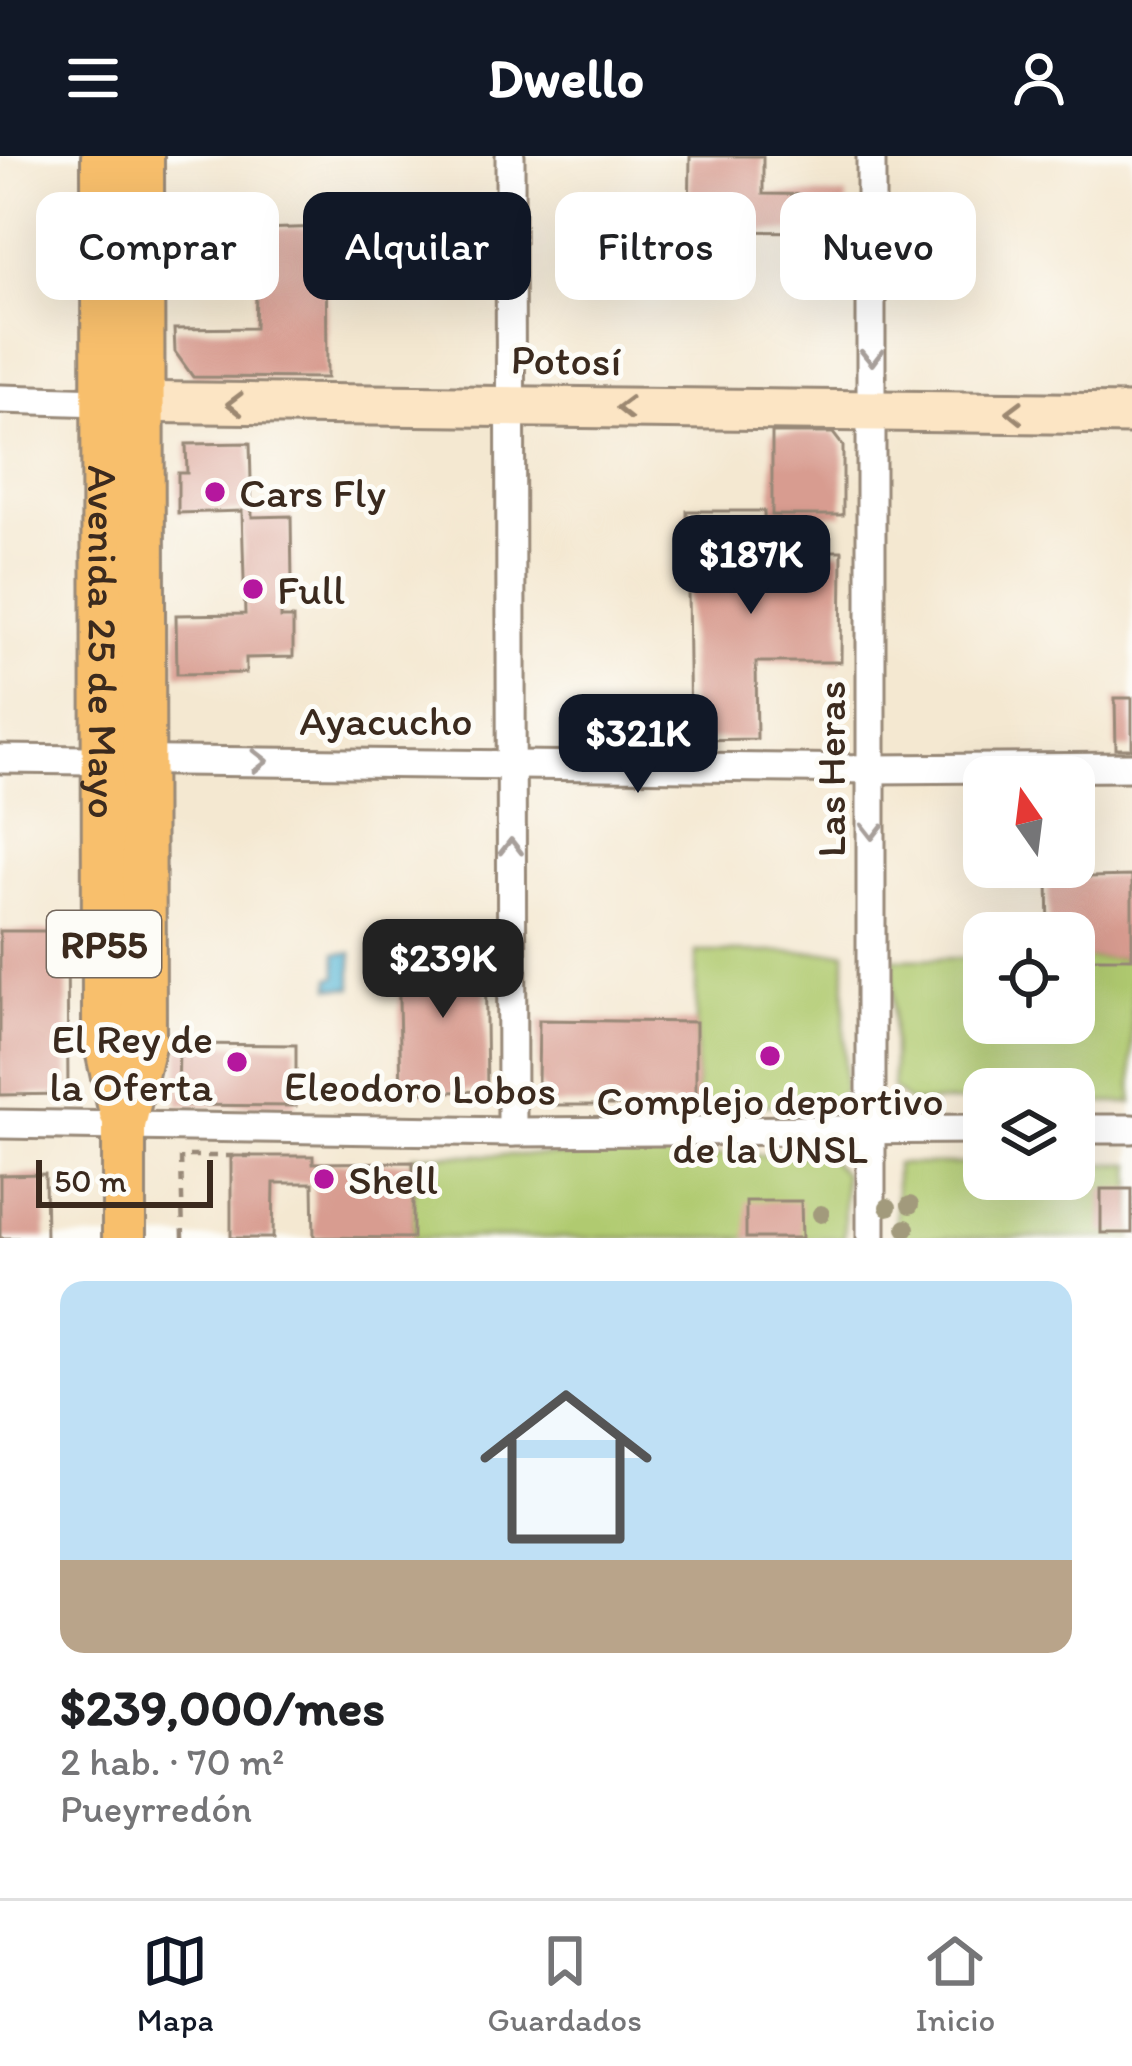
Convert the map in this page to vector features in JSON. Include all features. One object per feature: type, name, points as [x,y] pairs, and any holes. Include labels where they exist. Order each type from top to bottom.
[{"type":"main road","name":"Avenida 25 de Mayo","points":[[103,156],[123,402]]},
{"type":"main road","name":"Avenida 25 de Mayo","points":[[124,1238],[124,1126],[143,1041],[123,760],[123,402],[142,156]]},
{"type":"main road","name":"Potosí","points":[[123,402],[1132,414]]},
{"type":"street","points":[[510,156],[512,1132]]},
{"type":"street","name":"Las Heras","points":[[871,156],[871,1238]]},
{"type":"street","name":"Potosí","points":[[0,398],[123,402]]},
{"type":"street","name":"Ayacucho","points":[[0,759],[872,769],[1132,767]]},
{"type":"street","name":"Eleodoro Lobos","points":[[0,1124],[512,1132],[963,1129]]},
{"type":"street","points":[[1095,1129],[1132,1129]]},
{"type":"street","points":[[102,1238],[124,1180]]},
{"type":"path","points":[[183,1238],[181,1156],[271,1156]]},
{"type":"green space","name":"Complejo deportivo de la UNSL","points":[[696,952],[845,952],[844,1091],[829,1105],[696,1105]]},
{"type":"green space","points":[[963,958],[963,1044],[1095,1044],[1095,958],[1132,958],[1132,1103],[1095,1103],[1095,1068],[963,1068],[963,1102],[908,1102],[893,1088],[893,959]]},
{"type":"green space","points":[[413,1155],[826,1155],[844,1174],[844,1238],[413,1238]]},
{"type":"green space","points":[[896,1164],[963,1164],[963,1200],[1095,1200],[1095,1164],[1132,1164],[1132,1238],[896,1238]]},
{"type":"water","points":[[336,953],[352,953],[352,988],[331,987],[331,977],[337,976]]},
{"type":"building","points":[[690,156],[763,156],[763,194],[780,194],[780,232],[756,231],[756,192],[690,192]]},
{"type":"building","points":[[279,228],[303,228],[303,300],[326,300],[327,378],[193,377],[175,352],[174,329],[255,328],[256,300],[279,300]]},
{"type":"building","points":[[772,433],[833,433],[843,446],[843,515],[772,515]]},
{"type":"building","points":[[250,443],[252,517],[291,516],[292,582],[281,583],[281,618],[293,618],[293,657],[246,658],[246,673],[177,674],[176,615],[245,614],[242,511],[178,513],[178,473],[187,473],[186,444]]},
{"type":"building","points":[[687,511],[764,511],[765,551],[842,551],[841,662],[756,662],[757,739],[690,740]]},
{"type":"building","points":[[1115,698],[1132,698],[1132,749],[1116,749]]},
{"type":"building","points":[[1132,876],[1132,958],[1095,958],[1095,912],[1049,912],[1048,888],[1095,888],[1095,877]]},
{"type":"building","points":[[0,931],[67,931],[68,1094],[0,1095]]},
{"type":"building","points":[[485,949],[487,1091],[401,1093],[398,951]]},
{"type":"building","points":[[539,1020],[696,1022],[696,1105],[551,1105],[538,1082]]},
{"type":"building","name":"El Rey de la Oferta","points":[[179,1044],[296,1045],[296,1106],[178,1105]]},
{"type":"building","points":[[231,1156],[313,1156],[313,1163],[413,1162],[413,1238],[314,1237],[313,1183],[274,1183],[273,1238],[231,1238]]},
{"type":"building","points":[[45,1174],[46,1238],[0,1238],[0,1175]]},
{"type":"building","points":[[1101,1189],[1132,1189],[1132,1233],[1101,1233]]},
{"type":"building","points":[[746,1201],[801,1201],[802,1238],[746,1238]]},
{"type":"place","name":"Cars Fly","points":[[215,492]]},
{"type":"place","name":"Full","points":[[253,589]]},
{"type":"place","name":"Complejo deportivo de la UNSL","points":[[770,1056]]},
{"type":"place","name":"El Rey de la Oferta","points":[[237,1062]]},
{"type":"place","name":"Shell","points":[[324,1179]]}]
